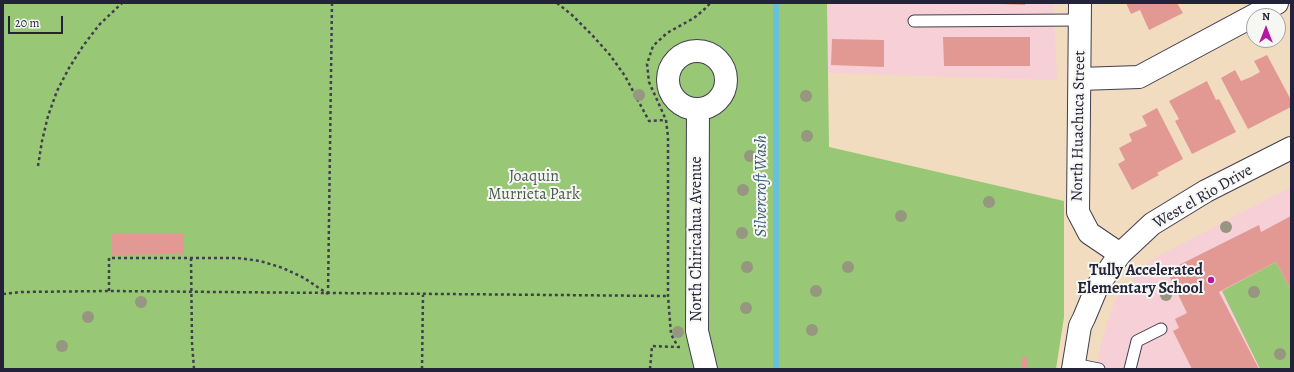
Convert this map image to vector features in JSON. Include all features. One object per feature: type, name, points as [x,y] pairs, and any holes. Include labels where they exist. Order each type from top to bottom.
[{"type":"street","points":[[1080,79],[1139,78],[1277,3]]},
{"type":"street","name":"North Huachuca Street","points":[[1080,11],[1078,212],[1090,233],[1120,254]]},
{"type":"street","name":"North Chiricahua Avenue","points":[[698,109],[697,331],[706,369]]},
{"type":"street","name":"West el Rio Drive","points":[[1073,366],[1080,326],[1097,287],[1120,254],[1152,224],[1206,191],[1291,148]]},
{"type":"lane","points":[[914,21],[1080,11]]},
{"type":"lane","points":[[1130,369],[1137,341],[1161,329]]},
{"type":"lane","points":[[1073,366],[1100,369]]},
{"type":"path","points":[[38,166],[48,116],[69,68],[99,25],[122,3]]},
{"type":"path","points":[[328,294],[332,3]]},
{"type":"path","points":[[557,3],[572,15],[610,55],[625,76],[650,121],[666,120]]},
{"type":"path","points":[[678,346],[671,334],[668,296],[668,137],[666,120],[649,82],[647,64],[653,46],[667,33],[694,18],[708,7],[710,3]]},
{"type":"path","points":[[108,291],[108,258],[238,258],[260,261],[282,268],[304,278],[328,294]]},
{"type":"path","points":[[191,258],[190,292],[192,362],[194,369]]},
{"type":"path","points":[[3,294],[21,292],[108,291],[668,296]]},
{"type":"path","points":[[422,369],[423,295]]},
{"type":"path","points":[[650,369],[652,346],[678,346],[682,348]]},
{"type":"shaded area","points":[[827,3],[1053,3],[1057,80],[827,73]]},
{"type":"shaded area","name":"Tully Accelerated Elementary School","points":[[1291,187],[1291,369],[1097,369],[1100,347],[1115,300],[1149,261]]},
{"type":"green space","name":"Joaquin Murrieta Park","points":[[3,3],[827,3],[829,147],[1064,201],[1064,317],[1056,369],[3,369]]},
{"type":"green space","points":[[1276,262],[1291,290],[1291,369],[1260,369],[1222,291]]},
{"type":"building","points":[[1025,3],[1025,5],[1000,4]]},
{"type":"building","points":[[1126,3],[1177,3],[1183,13],[1149,30],[1140,10],[1131,14]]},
{"type":"building","points":[[943,37],[1030,37],[1030,66],[944,66]]},
{"type":"building","points":[[832,39],[884,40],[884,67],[831,65]]},
{"type":"building","points":[[1267,55],[1291,100],[1291,107],[1248,129],[1221,78],[1235,70],[1241,81],[1251,77],[1260,72],[1254,61]]},
{"type":"building","points":[[1207,81],[1216,100],[1219,99],[1236,132],[1192,154],[1175,121],[1179,119],[1169,101]]},
{"type":"building","points":[[1157,108],[1183,159],[1157,173],[1159,175],[1132,190],[1118,164],[1125,160],[1119,148],[1132,141],[1129,134],[1147,126],[1142,116]]},
{"type":"building","points":[[1291,216],[1291,290],[1276,262],[1219,292],[1259,369],[1192,369],[1173,331],[1179,328],[1175,319],[1187,313],[1167,271],[1259,225],[1261,232]]},
{"type":"building","points":[[112,233],[184,233],[184,254],[112,255]]},
{"type":"building","points":[[1022,357],[1028,357],[1028,369],[1022,369]]},
{"type":"waterway","name":"Silvercroft Wash","points":[[776,3],[776,369]]},
{"type":"place","name":"Tully Accelerated Elementary School","points":[[1211,280]]}]
